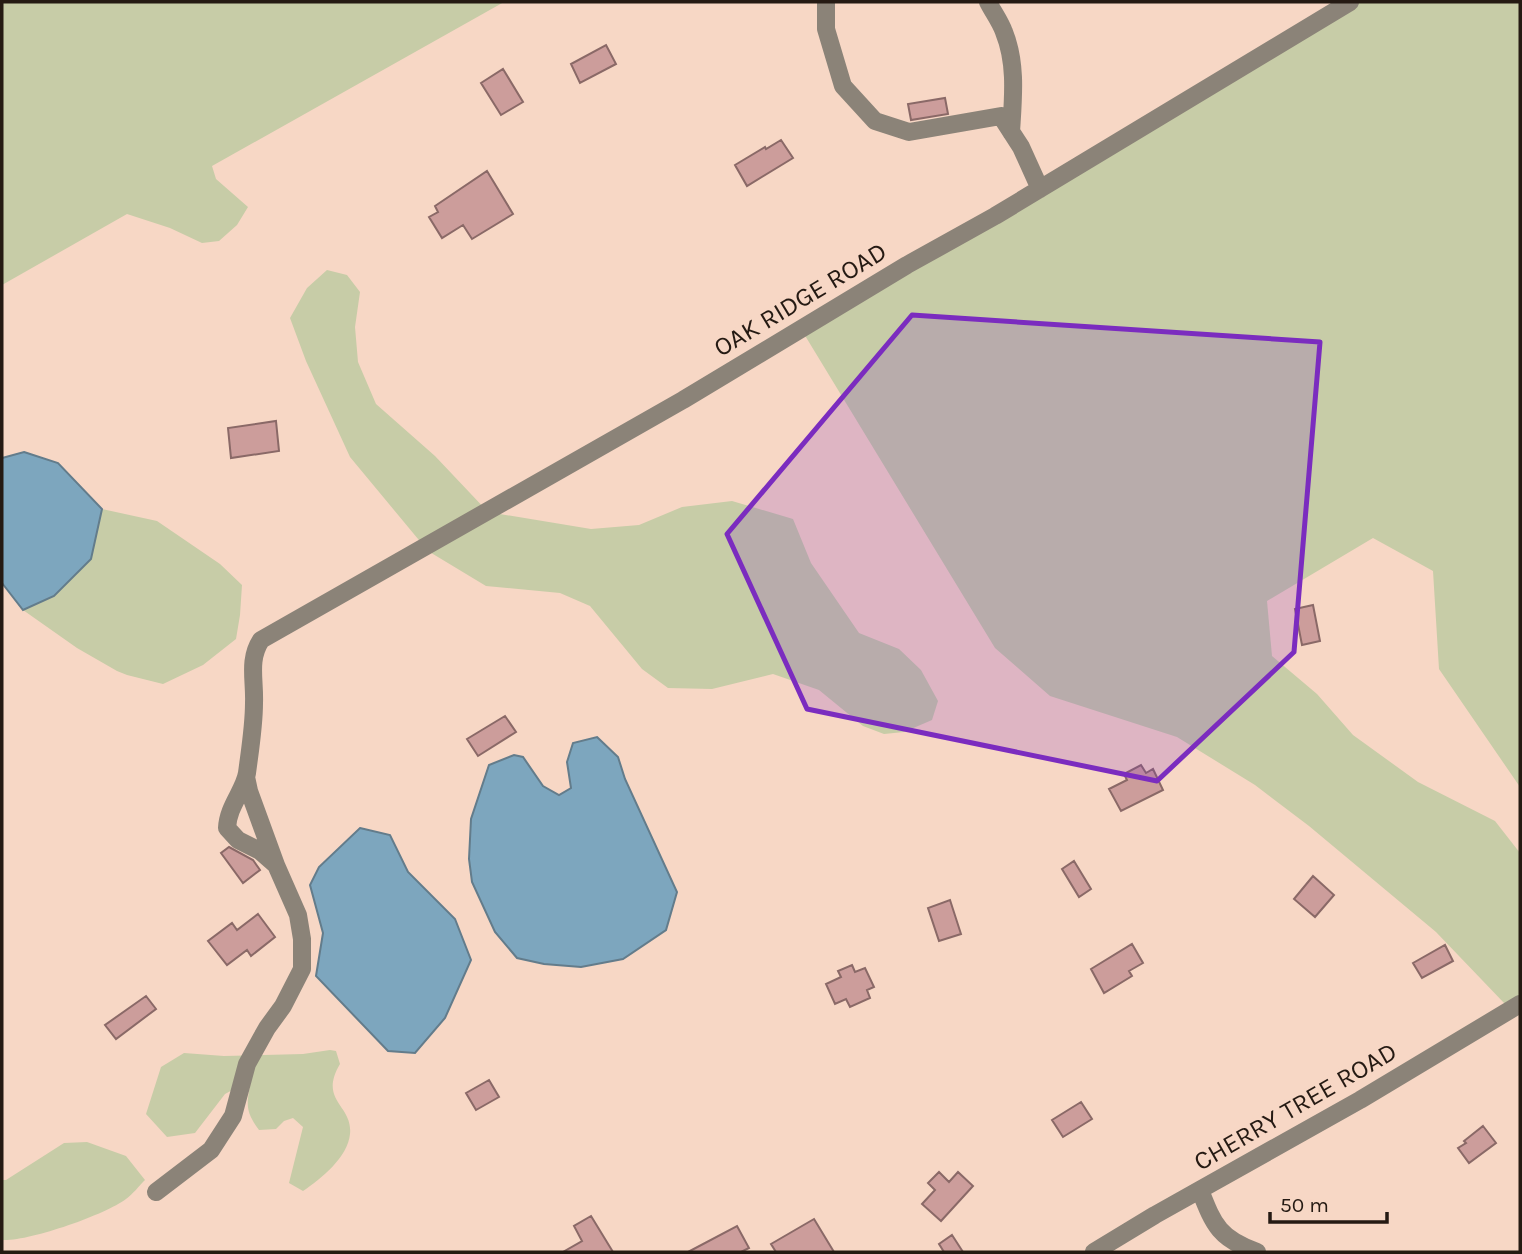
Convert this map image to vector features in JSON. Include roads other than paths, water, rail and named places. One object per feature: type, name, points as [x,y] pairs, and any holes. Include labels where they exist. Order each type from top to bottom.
[{"type":"street","points":[[826,2],[826,29],[843,86],[875,121],[909,132],[1000,116],[1021,147],[1040,189]]},
{"type":"street","points":[[988,2],[1004,32],[1011,56],[1014,81],[1011,132]]},
{"type":"street","name":"OAK RIDGE ROAD","points":[[247,777],[254,703],[254,650],[261,640],[683,400],[1350,2]]},
{"type":"street","points":[[247,777],[227,818],[227,828],[238,840],[260,851],[276,864]]},
{"type":"street","points":[[156,1192],[211,1150],[233,1116],[247,1065],[267,1028],[284,1006],[302,969],[302,939],[298,915],[249,791],[247,777]]},
{"type":"street","name":"CHERRY TREE ROAD","points":[[1094,1252],[1111,1247],[1200,1190],[1360,1100],[1520,1004]]},
{"type":"street","points":[[1200,1190],[1216,1227],[1232,1242],[1257,1252]]},
{"type":"water","points":[[24,452],[58,463],[102,509],[91,559],[54,596],[23,610],[2,583],[2,458]]},
{"type":"water","points":[[597,737],[618,757],[625,779],[677,892],[666,930],[623,959],[581,967],[544,964],[517,958],[495,932],[472,882],[469,859],[471,819],[489,765],[514,755],[523,757],[543,786],[559,795],[571,788],[567,762],[573,743]]},
{"type":"water","points":[[360,828],[390,835],[408,872],[455,919],[471,960],[445,1018],[415,1053],[388,1051],[316,976],[323,933],[310,885],[319,867]]}]
